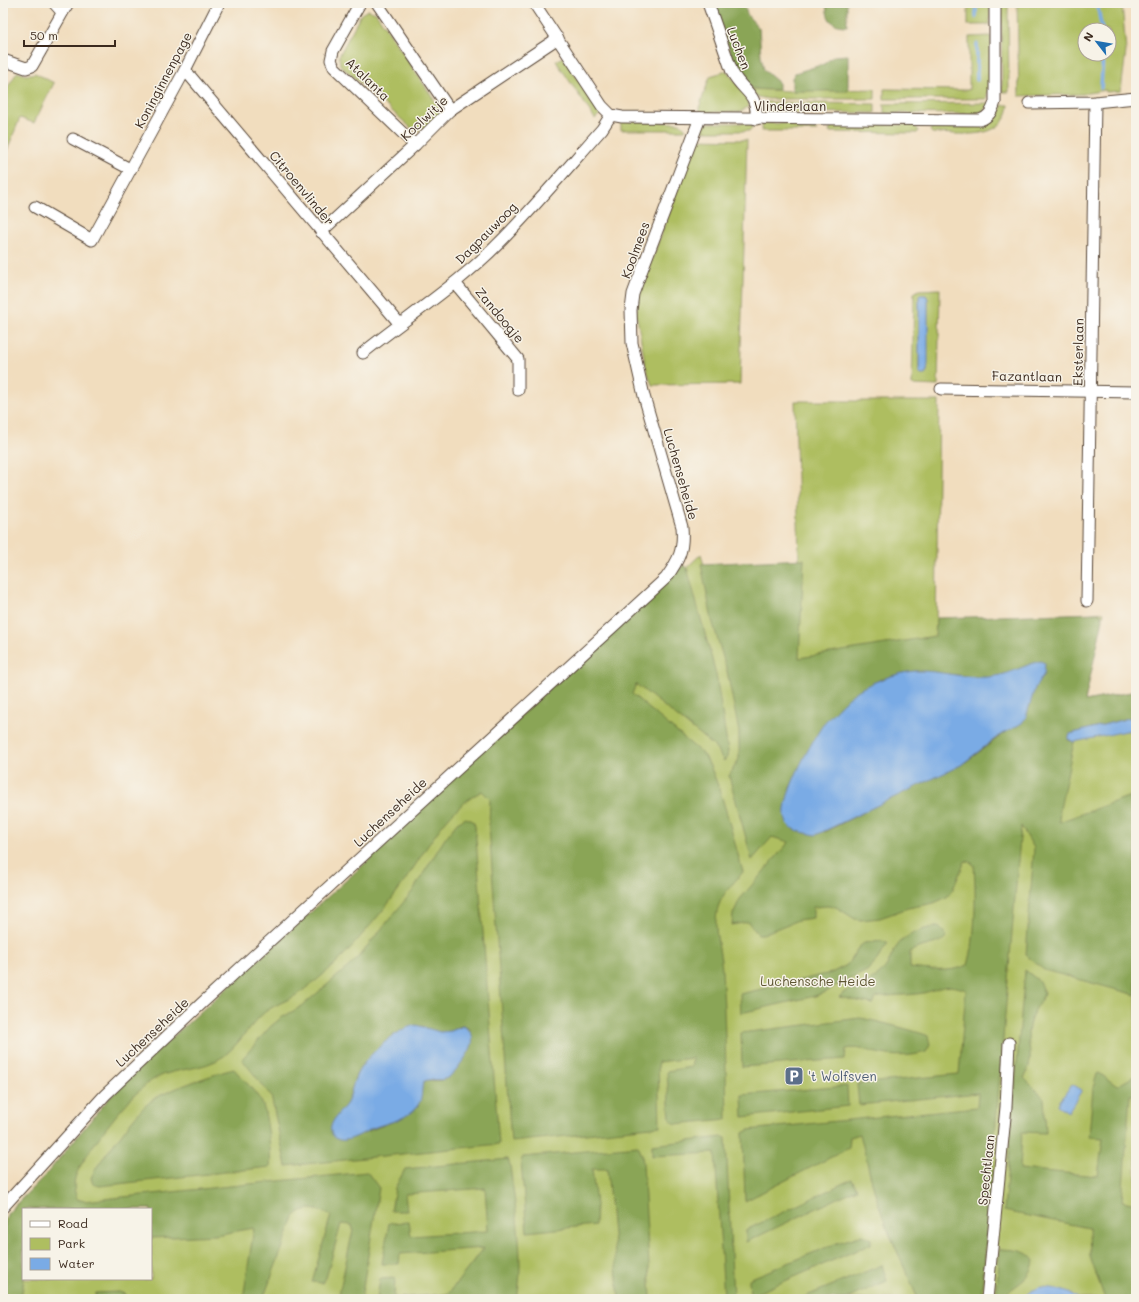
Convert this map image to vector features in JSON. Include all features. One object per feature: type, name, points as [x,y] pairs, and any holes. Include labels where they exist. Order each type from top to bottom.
[{"type":"street","points":[[3,60],[26,68],[32,66],[65,8],[54,3]]},
{"type":"street","name":"Koninginnenpage","points":[[35,206],[92,240],[185,70],[219,3]]},
{"type":"street","name":"Atalanta","points":[[360,3],[334,51],[331,60],[334,67],[416,145]]},
{"type":"street","points":[[377,3],[450,110]]},
{"type":"street","points":[[534,3],[602,106],[611,116]]},
{"type":"street","name":"Luchen","points":[[708,3],[732,72],[737,82],[754,100],[756,119]]},
{"type":"street","name":"Vlinderlaan","points":[[611,116],[756,119],[980,120],[986,118],[992,111],[996,102],[995,3]]},
{"type":"street","name":"Koolwitje","points":[[321,232],[416,145],[450,110],[558,38]]},
{"type":"street","name":"Citroenvlinder","points":[[185,70],[399,323]]},
{"type":"street","points":[[1029,103],[1095,102],[1136,98]]},
{"type":"street","name":"Eksterlaan","points":[[1087,601],[1092,391],[1095,102]]},
{"type":"street","name":"Dagpauwoog","points":[[363,353],[399,323],[455,283],[504,238],[602,129],[611,116]]},
{"type":"street","name":"Koolmees","points":[[644,396],[632,343],[631,310],[633,294],[700,118]]},
{"type":"street","points":[[74,139],[130,169]]},
{"type":"street","name":"Zandoogje","points":[[455,283],[518,358],[518,390]]},
{"type":"street","name":"Fazantlaan","points":[[941,389],[1136,392]]},
{"type":"street","name":"Luchenseheide","points":[[3,1207],[105,1095],[247,962],[666,578],[674,567],[682,551],[682,528],[644,396]]},
{"type":"street","name":"Spechtlaan","points":[[987,1299],[1006,1107],[1009,1043]]},
{"type":"green space","points":[[713,3],[743,3],[748,16],[759,28],[761,56],[764,70],[779,83],[779,90],[763,90],[753,88],[744,84],[740,80]]},
{"type":"green space","points":[[826,3],[847,3],[847,26],[837,25],[830,20],[827,13]]},
{"type":"green space","points":[[968,3],[990,3],[990,25],[968,25]]},
{"type":"green space","points":[[1001,3],[1008,3],[1009,92],[1002,92]]},
{"type":"green space","points":[[1017,3],[1122,3],[1126,51],[1121,91],[1106,92],[1106,90],[1083,94],[1019,96]]},
{"type":"green space","points":[[368,10],[376,13],[441,110],[440,114],[434,121],[423,129],[419,130],[410,127],[340,65],[339,56],[361,14]]},
{"type":"green space","points":[[991,36],[991,92],[987,92],[987,99],[884,99],[884,89],[969,90],[969,37]]},
{"type":"green space","points":[[848,55],[848,91],[792,91],[792,78],[795,73],[824,64],[834,56]]},
{"type":"green space","points":[[563,57],[601,113],[595,119],[556,61]]},
{"type":"green space","points":[[727,71],[747,97],[749,106],[740,112],[700,112],[699,108],[710,76]]},
{"type":"green space","points":[[17,72],[26,75],[35,73],[54,83],[34,123],[20,118],[3,160],[3,95]]},
{"type":"green space","points":[[744,86],[753,89],[792,91],[875,89],[875,99],[768,99],[758,97]]},
{"type":"green space","points":[[764,102],[875,104],[875,113],[771,112],[764,110]]},
{"type":"green space","points":[[990,103],[983,111],[973,114],[884,113],[884,104]]},
{"type":"green space","points":[[1002,105],[1009,105],[1006,117],[999,125],[990,131],[967,134],[932,133],[930,131],[933,127],[939,125],[976,126],[985,124],[993,120],[999,114]]},
{"type":"green space","points":[[621,121],[680,123],[686,129],[621,130]]},
{"type":"green space","points":[[708,123],[752,123],[752,128],[749,131],[700,130],[703,125]]},
{"type":"green space","points":[[762,123],[810,124],[817,131],[761,131]]},
{"type":"green space","points":[[837,124],[911,125],[916,127],[919,131],[917,133],[829,132],[831,126]]},
{"type":"green space","points":[[696,139],[747,140],[740,384],[652,385],[646,368],[636,313],[641,289]]},
{"type":"green space","points":[[940,289],[938,386],[912,385],[914,293],[919,290]],"holes":[[[926,295],[928,299],[927,371],[919,372],[919,296]]]},
{"type":"green space","name":"Luchensche Heide","points":[[795,401],[939,401],[936,629],[1104,612],[1082,702],[1136,691],[1136,1299],[3,1299],[3,1219],[11,1215],[12,1208],[680,570],[681,573],[701,554],[734,675],[804,559],[799,560]]},
{"type":"green space","points":[[804,559],[799,658],[935,636],[936,618],[1097,613],[1102,615],[1103,619],[1085,701],[1136,691],[1136,716],[1070,734],[1068,740],[1074,742],[1060,809],[1059,822],[1136,794],[1136,995],[1044,970],[1026,955],[1034,848],[1021,826],[981,1299],[918,1299],[886,1226],[874,1190],[860,1134],[850,1137],[849,1148],[745,1201],[743,1133],[748,1130],[977,1107],[978,1093],[859,1105],[857,1084],[959,1074],[966,990],[948,986],[923,993],[876,998],[873,1004],[839,997],[843,993],[876,977],[887,965],[902,941],[919,931],[928,928],[941,928],[946,937],[940,942],[910,952],[910,968],[947,970],[961,968],[968,965],[973,943],[974,929],[974,865],[965,861],[953,889],[947,897],[934,903],[908,908],[880,918],[861,920],[855,919],[836,907],[827,906],[813,907],[813,918],[798,920],[763,934],[758,934],[748,922],[732,925],[733,914],[740,899],[789,842],[772,837],[752,860],[729,776],[739,759],[739,732],[727,671],[712,620],[701,564]],"holes":[[[916,671],[986,678],[999,676],[1014,671],[1044,674],[1035,687],[1026,717],[961,765],[902,792],[825,832],[789,790],[808,751],[825,723],[850,696],[881,679]]]},
{"type":"green space","points":[[683,565],[687,568],[716,674],[728,751],[727,757],[724,761],[714,746],[636,684],[632,694],[705,756],[717,783],[727,813],[743,872],[721,900],[716,919],[723,989],[727,1119],[676,1124],[670,1120],[667,1071],[691,1067],[693,1058],[658,1062],[660,1126],[511,1142],[489,826],[490,799],[482,791],[456,810],[445,822],[376,919],[333,965],[318,979],[298,994],[265,1012],[224,1056],[216,1061],[199,1067],[164,1075],[146,1084],[123,1107],[89,1151],[81,1164],[74,1181],[77,1199],[84,1201],[367,1172],[379,1188],[361,1299],[338,1299],[353,1230],[352,1225],[341,1224],[326,1278],[322,1283],[312,1282],[331,1215],[321,1211],[311,1209],[302,1211],[294,1217],[263,1299],[243,1299],[254,1228],[215,1235],[152,1238],[152,1208],[22,1208],[22,1280],[24,1280],[21,1299],[3,1299],[3,1235],[7,1214],[48,1172],[109,1098],[157,1051],[373,856],[458,772]]},
{"type":"green space","points":[[466,818],[473,821],[475,826],[499,1144],[286,1166],[271,1096],[242,1059],[270,1027],[281,1018],[302,1006],[354,962],[412,892],[444,840],[457,823]],"holes":[[[422,1026],[436,1032],[451,1031],[461,1026],[470,1029],[462,1059],[454,1071],[441,1080],[428,1080],[423,1082],[418,1106],[402,1118],[345,1140],[331,1128],[348,1102],[356,1075],[363,1065],[394,1035]]]},
{"type":"green space","points":[[882,941],[888,943],[877,960],[867,971],[835,986],[828,991],[815,996],[741,1013],[740,994],[831,973],[847,965],[858,948],[864,943]]},
{"type":"green space","points":[[1025,970],[1039,981],[1044,994],[1033,1014],[1029,1026],[1028,1040],[1030,1063],[1024,1078],[1044,1098],[1046,1133],[1022,1132],[1020,1169],[1098,1176],[1103,1138],[1089,1137],[1093,1088],[1097,1074],[1099,1073],[1117,1086],[1136,1075],[1136,1095],[1130,1095],[1122,1201],[1136,1204],[1136,1299],[1105,1299],[1090,1257],[1089,1228],[1004,1211]]},
{"type":"green space","points":[[860,1018],[923,1034],[928,1036],[930,1045],[926,1052],[910,1055],[888,1055],[851,1048],[846,1049],[845,1059],[742,1067],[741,1033]]},
{"type":"green space","points":[[234,1069],[260,1099],[264,1108],[269,1135],[270,1167],[100,1186],[93,1184],[91,1178],[95,1169],[126,1128],[151,1101],[178,1088]]},
{"type":"green space","points":[[847,1086],[848,1106],[743,1117],[742,1095]]},
{"type":"green space","points":[[723,1137],[726,1138],[733,1299],[721,1299],[724,1298],[715,1153],[652,1156],[652,1145]]},
{"type":"green space","points":[[638,1146],[642,1155],[643,1164],[651,1299],[619,1299],[607,1169],[592,1169],[596,1205],[595,1225],[527,1232],[521,1161],[523,1157]]},
{"type":"green space","points":[[508,1159],[517,1215],[520,1249],[517,1299],[377,1299],[380,1279],[395,1278],[394,1298],[448,1294],[484,1248],[400,1254],[399,1264],[382,1264],[389,1223],[409,1222],[411,1236],[488,1231],[485,1188],[405,1194],[407,1211],[391,1211],[395,1188],[405,1169]]},
{"type":"green space","points":[[852,1179],[857,1189],[746,1242],[746,1230]]},
{"type":"green space","points":[[863,1235],[871,1239],[871,1244],[750,1296],[749,1279],[837,1243]]},
{"type":"green space","points":[[1000,1249],[1024,1252],[1034,1261],[1029,1274],[1025,1279],[1005,1294],[1001,1299],[996,1299]]},
{"type":"green space","points":[[882,1265],[887,1281],[846,1299],[799,1299]]},
{"type":"green space","points":[[119,1292],[125,1294],[125,1299],[95,1299],[96,1293]]},
{"type":"water","points":[[919,295],[926,295],[928,299],[928,364],[925,375],[921,375],[919,372]]},
{"type":"water","points":[[1040,661],[1045,663],[1044,674],[1035,688],[1026,717],[1022,723],[996,738],[961,765],[816,835],[794,829],[788,824],[785,816],[786,803],[790,789],[812,742],[825,722],[855,692],[876,682],[906,672],[924,671],[970,677],[988,677],[1008,673]]},
{"type":"water","points":[[1136,716],[1136,729],[1074,742],[1068,739],[1070,734]]},
{"type":"water","points":[[416,1025],[440,1032],[451,1031],[463,1026],[468,1030],[473,1038],[471,1048],[454,1073],[447,1078],[423,1082],[420,1102],[409,1114],[349,1139],[339,1140],[333,1136],[331,1126],[335,1118],[347,1103],[355,1077],[361,1067],[382,1044],[391,1037],[408,1027]]},
{"type":"water","points":[[1072,1084],[1082,1090],[1068,1112],[1057,1105]]},
{"type":"water","points":[[1041,1287],[1061,1290],[1070,1293],[1079,1299],[1022,1299],[1031,1291]]},
{"type":"waterway","points":[[976,3],[976,17]]},
{"type":"waterway","points":[[1097,3],[1101,22]]},
{"type":"waterway","points":[[977,44],[977,80]]},
{"type":"waterway","points":[[1101,88],[1103,62]]},
{"type":"place","name":"'t Wolfsven","points":[[794,1076]]}]
